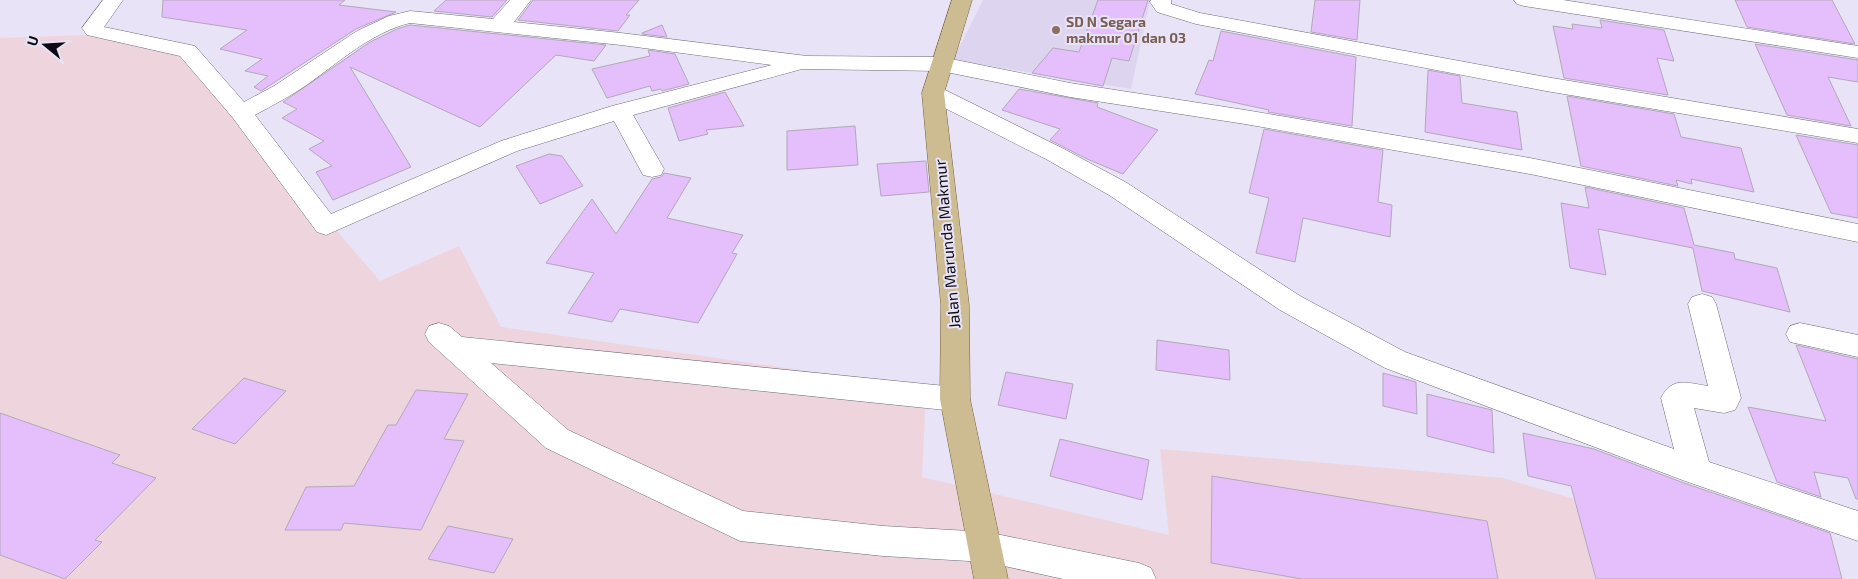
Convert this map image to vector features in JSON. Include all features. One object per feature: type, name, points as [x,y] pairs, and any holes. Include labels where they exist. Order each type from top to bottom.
[{"type":"main road","name":"Jalan Marunda Makmur","points":[[962,0],[933,93],[955,305],[955,399],[988,563]]},
{"type":"street","points":[[113,0],[94,22],[92,28],[94,31],[185,50],[241,113],[327,226],[509,146],[620,111],[807,62]]},
{"type":"street","points":[[498,27],[521,0]]},
{"type":"street","points":[[1161,0],[1160,2],[1164,8],[1196,18],[1546,84],[1858,136]]},
{"type":"street","points":[[1524,0],[1858,52]]},
{"type":"street","points":[[241,113],[286,89],[347,46],[404,18],[621,39],[807,62],[941,64],[1070,90],[1255,118],[1530,166],[1858,233]]},
{"type":"street","points":[[933,93],[1055,154],[1118,189],[1290,303],[1395,360],[1696,470],[1858,526]]},
{"type":"street","points":[[620,111],[652,169]]},
{"type":"street","points":[[1696,470],[1676,398],[1680,394],[1724,401],[1726,398],[1702,304]]},
{"type":"street","points":[[1800,334],[1858,346]]},
{"type":"street","points":[[955,399],[448,341],[557,439],[740,526],[883,542],[988,563],[1139,579]]},
{"type":"shaded area","name":"SD N Segara makmur 01 dan 03","points":[[983,0],[1150,0],[1131,89],[953,60]]},
{"type":"shaded area","points":[[86,35],[183,52],[380,281],[459,246],[501,327],[926,388],[922,477],[1169,535],[1160,449],[1503,478],[1847,579],[0,579],[0,38]]},
{"type":"building","points":[[163,0],[345,0],[339,5],[396,12],[356,29],[261,91],[254,87],[268,76],[245,71],[262,59],[220,49],[247,30],[162,17]]},
{"type":"building","points":[[446,0],[507,0],[492,17],[434,11]]},
{"type":"building","points":[[533,0],[639,0],[626,15],[630,15],[618,31],[518,20]]},
{"type":"building","points":[[1098,0],[1148,0],[1129,61],[1112,58],[1103,86],[1032,73],[1053,48],[1079,52]]},
{"type":"building","points":[[1315,0],[1360,0],[1357,40],[1311,32]]},
{"type":"building","points":[[1735,0],[1832,0],[1855,44],[1747,27]]},
{"type":"building","points":[[1600,20],[1664,30],[1674,61],[1657,58],[1668,95],[1564,78],[1553,26],[1573,29],[1572,24],[1602,28]]},
{"type":"building","points":[[410,25],[606,45],[594,61],[556,55],[480,127],[350,67],[411,167],[333,200],[316,172],[332,166],[309,149],[324,141],[282,118],[297,109],[283,102],[370,42]]},
{"type":"building","points":[[662,25],[667,37],[642,34],[642,33]]},
{"type":"building","points":[[1221,31],[1356,57],[1352,126],[1268,112],[1269,110],[1195,94],[1209,60],[1213,61]]},
{"type":"building","points":[[1755,44],[1858,60],[1858,82],[1828,77],[1851,126],[1787,115]]},
{"type":"building","points":[[648,50],[675,54],[689,84],[662,91],[661,89],[652,91],[650,86],[607,98],[592,69],[650,56]]},
{"type":"building","points":[[1428,70],[1460,76],[1462,103],[1517,112],[1522,150],[1425,132]]},
{"type":"building","points":[[1019,89],[1098,103],[1097,107],[1158,130],[1123,174],[1087,159],[1050,140],[1060,129],[1002,110]]},
{"type":"building","points":[[725,92],[744,126],[706,130],[708,134],[679,141],[668,108]]},
{"type":"building","points":[[1567,96],[1674,114],[1681,137],[1741,148],[1754,192],[1691,179],[1692,184],[1676,180],[1678,186],[1581,166]]},
{"type":"building","points":[[855,126],[858,165],[787,170],[787,131]]},
{"type":"building","points":[[1264,129],[1383,150],[1378,202],[1392,205],[1390,237],[1303,218],[1295,262],[1256,253],[1269,198],[1249,193]]},
{"type":"building","points":[[1796,135],[1858,145],[1858,218],[1831,213]]},
{"type":"building","points":[[549,154],[562,156],[583,186],[540,204],[516,166]]},
{"type":"building","points":[[926,161],[929,192],[881,196],[877,164]]},
{"type":"building","points":[[664,173],[691,178],[667,218],[743,235],[732,253],[737,254],[698,323],[620,309],[612,322],[568,313],[594,273],[546,263],[592,199],[616,234],[652,179],[661,177]]},
{"type":"building","points":[[1585,187],[1684,208],[1694,245],[1734,253],[1735,259],[1777,268],[1790,312],[1702,291],[1693,248],[1598,229],[1606,275],[1570,268],[1561,203],[1589,208]]},
{"type":"building","points":[[1157,340],[1229,350],[1230,380],[1156,370]]},
{"type":"building","points":[[1796,345],[1858,359],[1858,499],[1856,499],[1848,478],[1814,472],[1821,497],[1777,482],[1748,407],[1826,421]]},
{"type":"building","points":[[1006,372],[1073,384],[1066,419],[998,405]]},
{"type":"building","points":[[1383,373],[1416,382],[1417,414],[1383,406]]},
{"type":"building","points":[[244,378],[286,391],[235,444],[192,429]]},
{"type":"building","points":[[416,390],[468,394],[444,439],[464,441],[421,530],[344,523],[341,530],[285,530],[306,487],[354,486],[388,425],[396,425]]},
{"type":"building","points":[[1427,394],[1492,410],[1494,453],[1427,436]]},
{"type":"building","points":[[0,413],[120,455],[112,463],[156,478],[95,540],[102,542],[65,579],[0,555]]},
{"type":"building","points":[[1523,433],[1594,449],[1684,483],[1830,533],[1842,579],[1596,579],[1571,486],[1528,476]]},
{"type":"building","points":[[1060,439],[1149,460],[1142,500],[1050,476]]},
{"type":"building","points":[[1212,476],[1487,521],[1498,579],[1302,579],[1211,563]]},
{"type":"building","points":[[448,526],[513,539],[494,573],[428,559]]},
{"type":"place","name":"SD N Segara makmur 01 dan 03","points":[[1056,30]]}]
